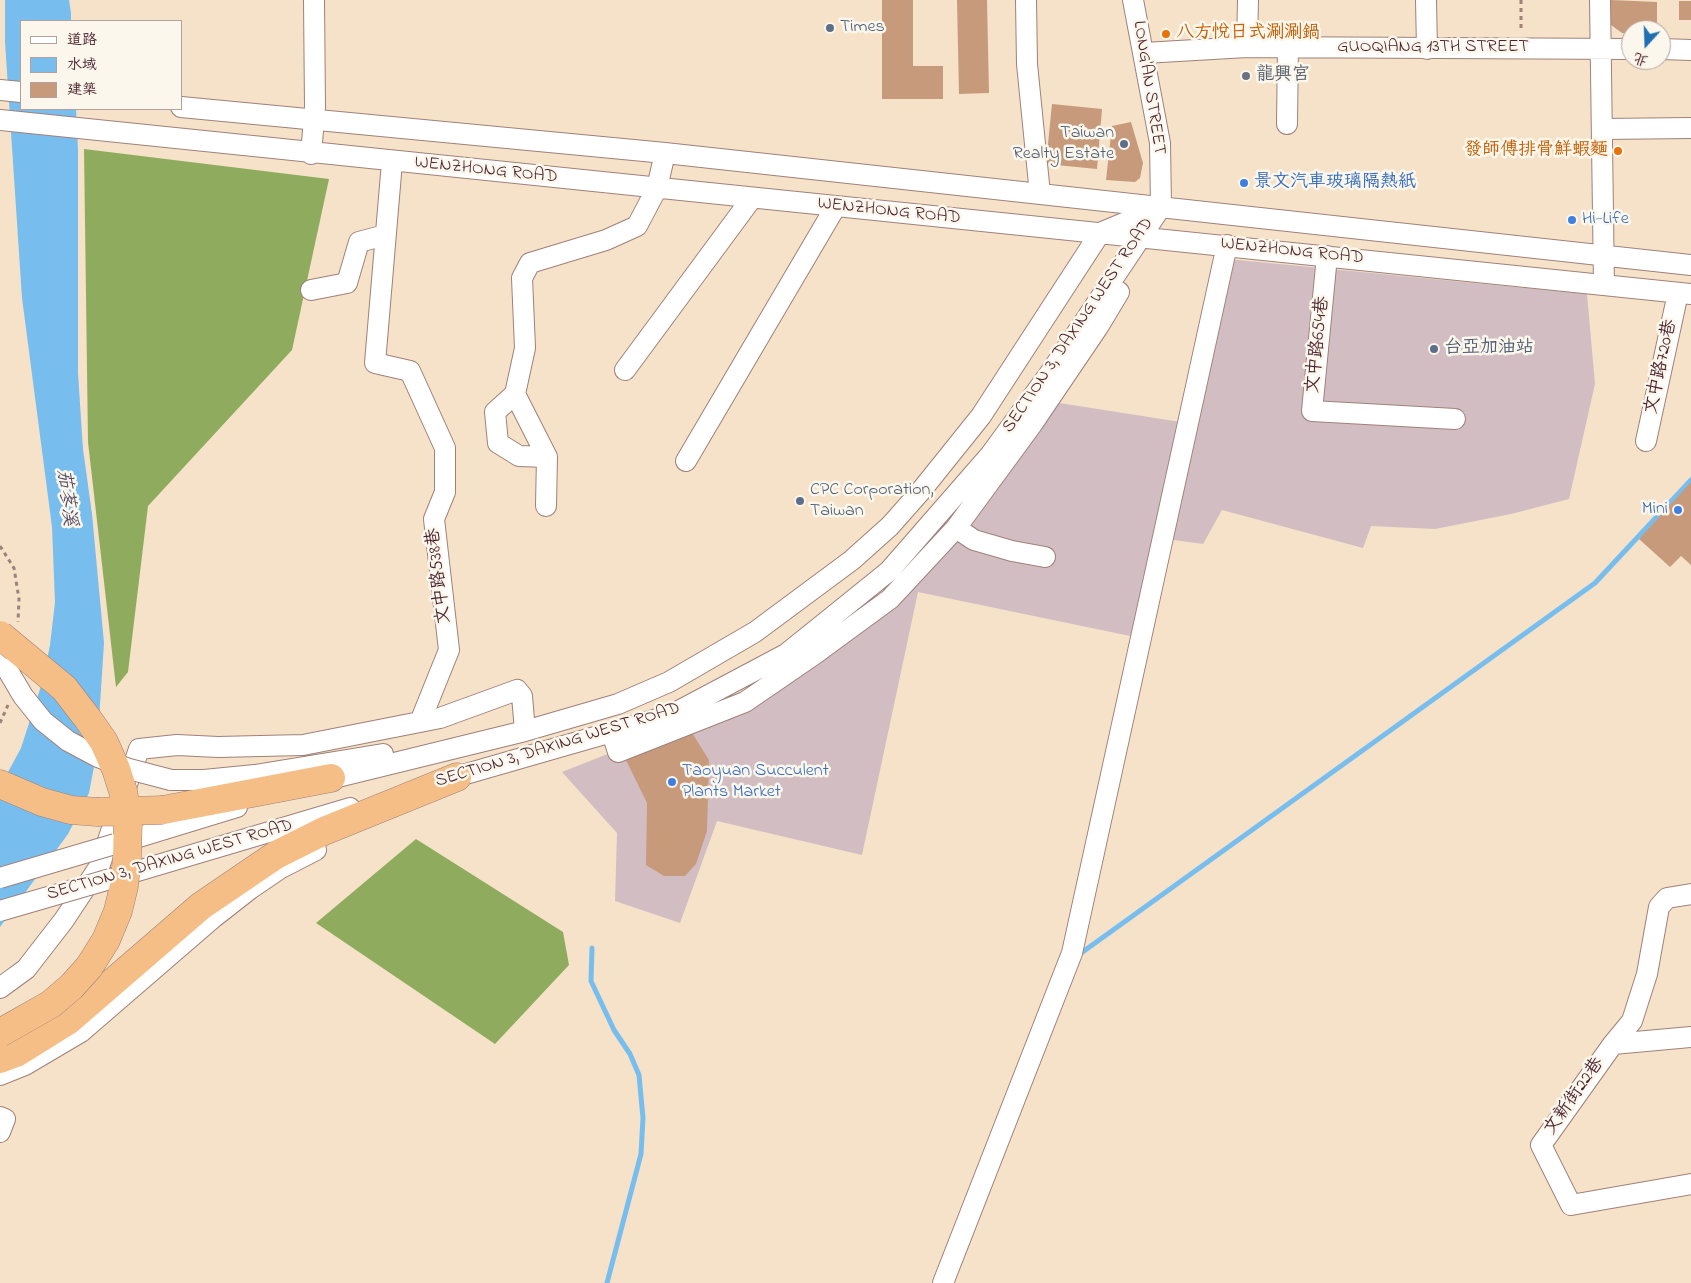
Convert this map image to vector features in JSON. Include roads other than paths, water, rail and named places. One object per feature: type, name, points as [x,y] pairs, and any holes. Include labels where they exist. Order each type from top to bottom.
[{"type":"highway","points":[[0,635],[64,688],[104,742],[123,790],[128,821],[124,886],[118,911],[106,940],[89,968],[72,986],[51,1004],[0,1033]]},
{"type":"highway","points":[[0,1059],[23,1049],[69,1020],[201,906],[276,855],[324,831],[457,777]]},
{"type":"highway","points":[[0,784],[42,802],[71,810],[96,812],[163,810],[331,778]]},
{"type":"street","points":[[311,154],[314,120],[314,0]]},
{"type":"street","points":[[1026,0],[1026,64],[1040,194]]},
{"type":"street","name":"LONG'AN STREET","points":[[1133,0],[1160,143],[1161,207]]},
{"type":"street","points":[[1247,47],[1248,0]]},
{"type":"street","points":[[1426,0],[1427,49]]},
{"type":"street","points":[[1600,0],[1604,285]]},
{"type":"street","name":"GUOQIANG 13TH STREET","points":[[1144,53],[1247,47],[1621,49]]},
{"type":"street","points":[[1287,124],[1288,47]]},
{"type":"street","points":[[1671,49],[1691,50]]},
{"type":"street","points":[[0,90],[20,92]]},
{"type":"street","name":"WENZHONG ROAD","points":[[182,107],[665,153],[1691,265]]},
{"type":"street","name":"WENZHONG ROAD","points":[[1,120],[43,116],[88,128],[311,154],[1140,238],[1228,245],[1684,294]]},
{"type":"street","points":[[1602,130],[1691,128]]},
{"type":"street","points":[[547,457],[519,456],[498,443],[495,412],[515,394],[525,348],[522,278],[530,263],[606,240],[637,226],[657,188],[665,153]]},
{"type":"street","name":"文中路538巷","points":[[392,162],[375,363],[410,371],[444,448],[445,492],[434,519],[449,650],[420,722]]},
{"type":"street","points":[[626,370],[752,198]]},
{"type":"street","points":[[686,461],[836,206]]},
{"type":"street","name":"SECTION 3, DAXING WEST ROAD","points":[[0,878],[331,778],[525,731],[618,704],[669,682],[755,632],[852,560],[890,526],[981,416],[1100,233],[1161,207]]},
{"type":"street","name":"SECTION 3, DAXING WEST ROAD","points":[[0,911],[671,715],[786,654],[889,571],[991,454],[1050,373],[1161,207]]},
{"type":"street","points":[[311,290],[347,283],[359,242],[385,235]]},
{"type":"street","points":[[943,1283],[1072,953],[1228,245]]},
{"type":"street","name":"文中路654巷","points":[[1327,256],[1312,411],[1456,419]]},
{"type":"street","points":[[612,733],[618,752],[745,702],[890,599],[956,528],[1033,423],[1098,327],[1125,280],[1122,263]]},
{"type":"street","name":"文中路720巷","points":[[1646,441],[1684,294]]},
{"type":"street","points":[[515,394],[547,457],[546,506]]},
{"type":"street","points":[[956,528],[974,540],[1012,551],[1045,557]]},
{"type":"street","points":[[3,664],[23,696],[43,721],[68,741],[98,757],[129,769],[171,780],[204,780],[255,775],[525,731],[577,742]]},
{"type":"street","points":[[0,988],[26,969],[64,920],[100,867],[139,750],[177,745],[218,747],[303,745],[440,718],[516,690],[522,696],[525,731]]},
{"type":"street","points":[[0,1075],[25,1065],[80,1032],[213,918],[282,868],[329,843],[577,742]]},
{"type":"street","name":"文新街22巷","points":[[1691,894],[1667,898],[1659,907],[1647,974],[1632,1021],[1612,1044],[1540,1145],[1571,1205],[1691,1184]]},
{"type":"street","points":[[1612,1044],[1691,1037]]},
{"type":"street","points":[[0,1117],[5,1119],[0,1132]]},
{"type":"water","name":"茄苳溪","points":[[5,0],[69,0],[71,20],[20,20],[20,110],[76,110],[78,149],[78,373],[83,449],[92,514],[104,643],[97,751],[89,793],[68,834],[0,927],[0,787],[21,748],[43,680],[50,645],[55,602],[52,527],[22,298],[5,42]]},
{"type":"waterway","points":[[1077,956],[1595,583],[1691,480]]},
{"type":"waterway","points":[[592,948],[591,981],[614,1030],[630,1054],[639,1075],[643,1118],[641,1154],[607,1283]]},
{"type":"place","name":"Times","points":[[830,28]]},
{"type":"place","name":"八方悅日式涮涮鍋","points":[[1166,34]]},
{"type":"place","name":"龍興宮","points":[[1246,76]]},
{"type":"place","name":"Taiwan Realty Estate","points":[[1124,144]]},
{"type":"place","name":"發師傅排骨鮮蝦麵","points":[[1618,151]]},
{"type":"place","name":"景文汽車玻璃隔熱紙","points":[[1244,183]]},
{"type":"place","name":"Hi-Life","points":[[1572,220]]},
{"type":"place","name":"台亞加油站","points":[[1434,349]]},
{"type":"place","name":"CPC Corporation, Taiwan","points":[[800,501]]},
{"type":"place","name":"Mini","points":[[1678,510]]},
{"type":"place","name":"Taoyuan Succulent Plants Market","points":[[672,782]]}]
